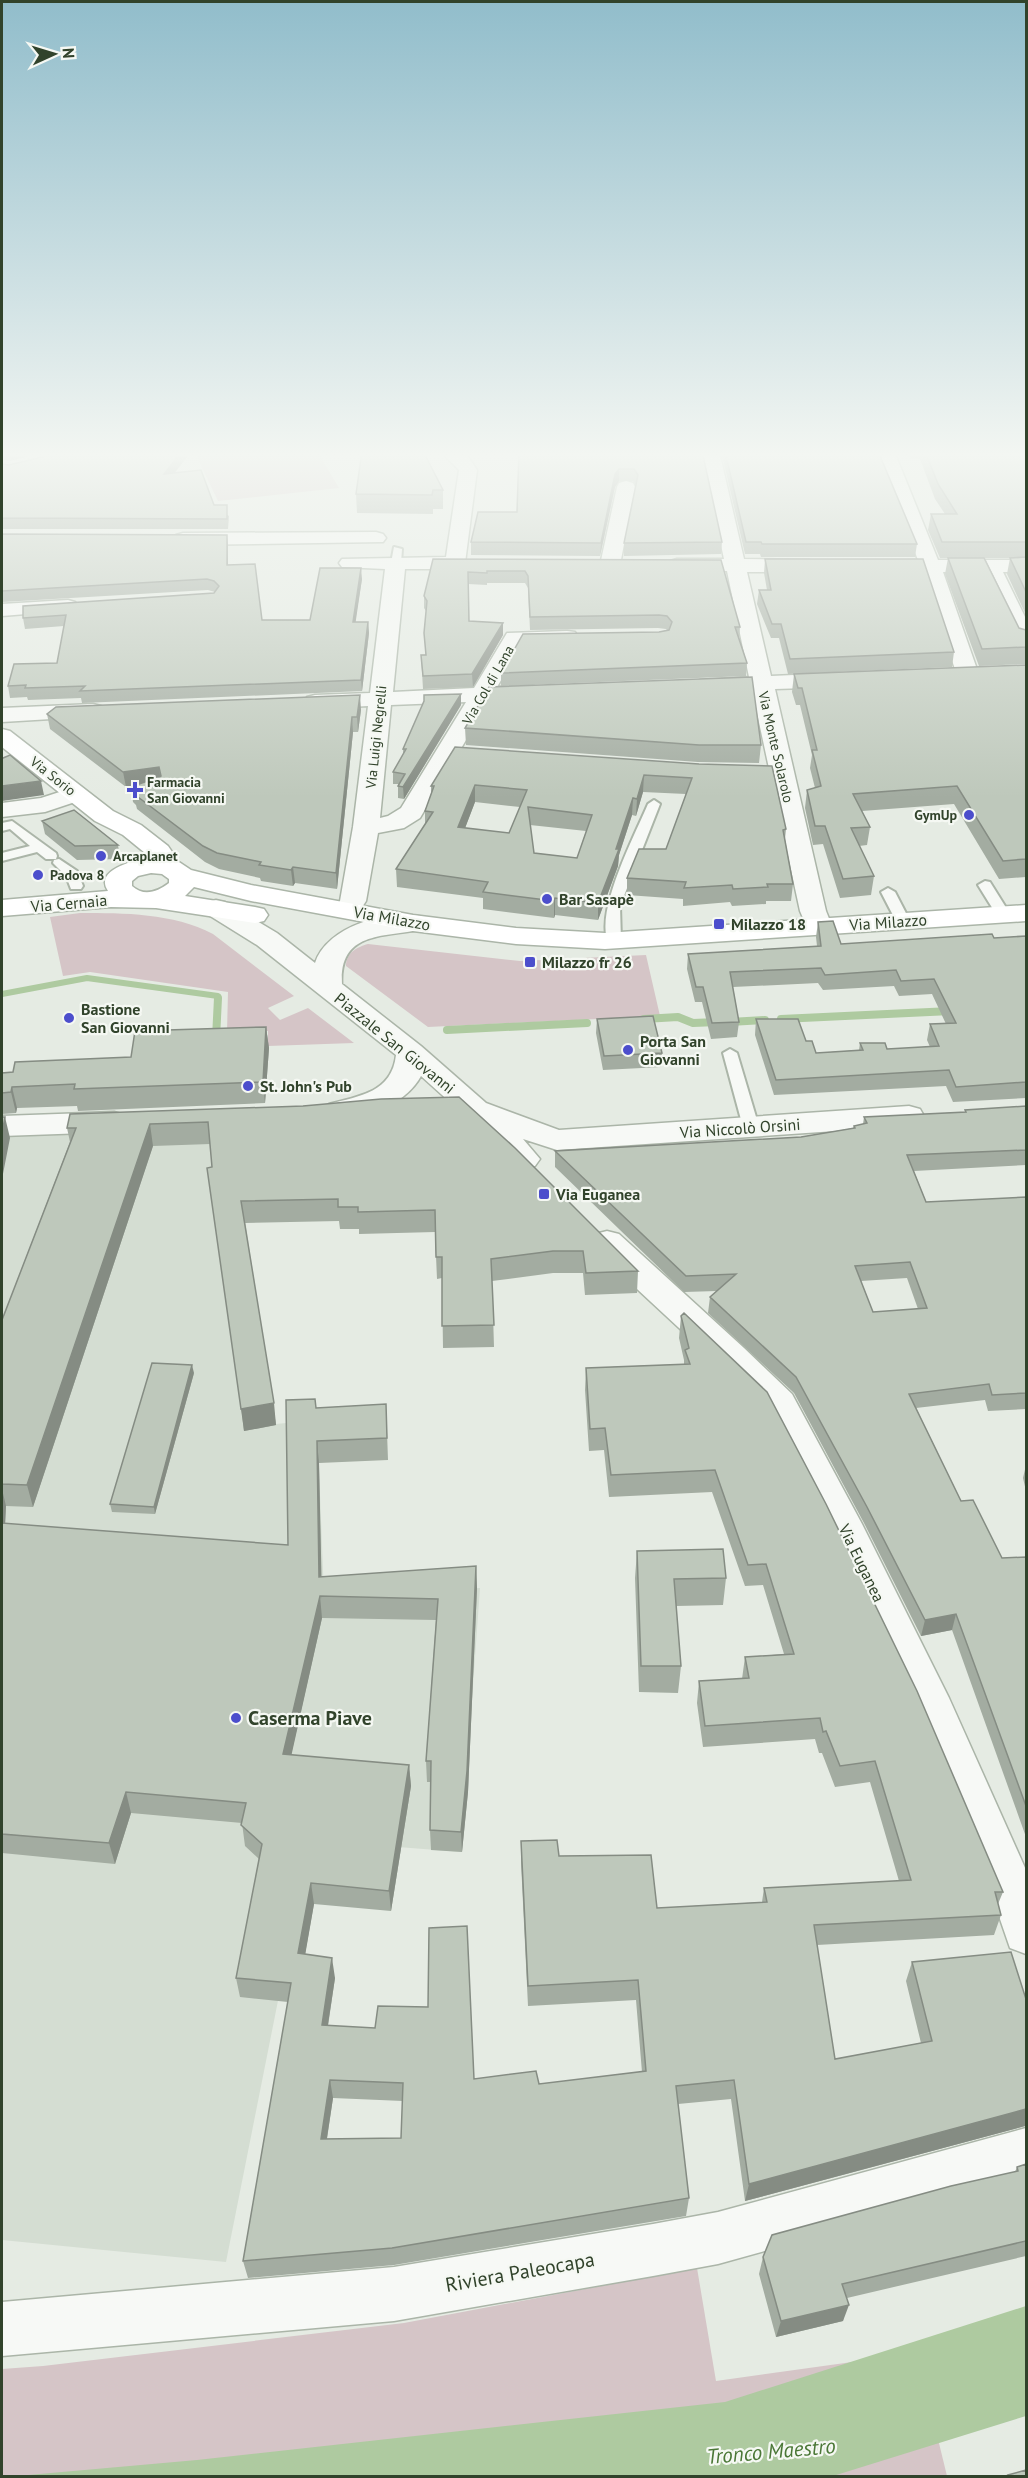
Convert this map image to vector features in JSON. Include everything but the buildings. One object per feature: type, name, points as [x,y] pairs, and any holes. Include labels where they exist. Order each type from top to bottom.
[{"type":"main road","name":"Via Sorio","points":[[2,736],[104,816],[132,830],[159,851],[175,871]]},
{"type":"main road","name":"Via Sorio","points":[[104,816],[116,836],[134,855],[127,872]]},
{"type":"main road","points":[[150,865],[175,871],[183,881],[178,890],[146,900],[120,892],[117,886],[118,880],[127,872],[150,865]]},
{"type":"main road","name":"Via Milazzo","points":[[175,871],[251,893],[348,909],[413,923],[516,936],[610,941]]},
{"type":"main road","name":"Via Cernaia","points":[[2,901],[76,886],[127,872]]},
{"type":"main road","name":"Via Cernaia","points":[[2,908],[111,899],[146,900]]},
{"type":"main road","name":"Piazzale San Giovanni","points":[[146,900],[216,908]]},
{"type":"main road","name":"Via Milazzo","points":[[216,908],[364,932],[519,951],[565,949],[610,941],[1015,913]]},
{"type":"street","name":"Via Luigi Negrelli","points":[[348,909],[354,898],[366,826],[395,567]]},
{"type":"street","name":"Via Monte Solarolo","points":[[736,567],[761,682],[772,773],[819,926]]},
{"type":"street","points":[[906,567],[952,567]]},
{"type":"street","points":[[930,567],[968,675]]},
{"type":"street","points":[[990,567],[1026,639]]},
{"type":"street","points":[[2,610],[93,604]]},
{"type":"street","name":"Via Col di Lana","points":[[366,826],[395,823],[411,813],[460,754],[483,694],[515,638],[586,637]]},
{"type":"street","points":[[945,676],[992,674]]},
{"type":"street","points":[[689,685],[865,679]]},
{"type":"street","points":[[298,703],[552,691]]},
{"type":"street","points":[[2,715],[111,711]]},
{"type":"street","points":[[2,810],[45,805],[75,794]]},
{"type":"street","name":"Piazzale San Giovanni","points":[[216,908],[267,939],[411,1052],[438,1103]]},
{"type":"street","name":"Piazzale San Giovanni","points":[[328,988],[326,969],[331,952],[345,940],[364,932],[392,925],[413,923]]},
{"type":"street","points":[[411,1052],[411,1066],[404,1082],[388,1095],[376,1101],[329,1112],[386,1111],[438,1103],[549,1185]]},
{"type":"street","name":"Via Niccolò Orsini","points":[[438,1103],[494,1116],[523,1129],[557,1140],[932,1114]]},
{"type":"street","points":[[2,1126],[140,1121]]},
{"type":"street","name":"Via Euganea","points":[[579,1215],[642,1276],[732,1357],[779,1404],[843,1524],[934,1712],[1014,1893],[1026,1932]]},
{"type":"street","name":"Riviera Paleocapa","points":[[2,2329],[394,2294],[675,2246],[718,2238],[1026,2153]]},
{"type":"lane","points":[[610,941],[613,906],[654,804]]},
{"type":"lane","points":[[2,827],[12,825],[40,847],[72,874],[76,886]]},
{"type":"lane","points":[[2,857],[40,847]]},
{"type":"lane","points":[[985,885],[1015,913]]},
{"type":"lane","points":[[888,892],[903,921]]},
{"type":"lane","points":[[730,1053],[751,1127]]},
{"type":"shaded area","points":[[80,913],[131,914],[165,918],[198,927],[213,934],[294,996],[268,1008],[280,1020],[308,1008],[354,1043],[268,1046],[268,1031],[227,1032],[228,992],[90,972],[63,976],[50,917]]},
{"type":"shaded area","points":[[368,944],[520,961],[646,955],[660,1016],[428,1027],[346,966],[346,961],[353,951]]},
{"type":"shaded area","name":"Caserma Piave","points":[[231,1126],[276,1424],[317,1420],[324,1595],[480,1588],[461,1852],[310,1840],[226,2262],[2,2240],[2,1135]]},
{"type":"shaded area","points":[[697,2268],[716,2381],[917,2353],[947,2476],[2,2476],[2,2369],[404,2323]]},
{"type":"water","name":"Tronco Maestro","points":[[1026,2306],[1026,2416],[833,2476],[17,2476],[197,2460],[725,2402]]},
{"type":"waterway","points":[[2,994],[87,978],[218,996],[218,998]]},
{"type":"waterway","points":[[216,1038],[218,998]]},
{"type":"waterway","points":[[781,1019],[951,1011]]},
{"type":"waterway","points":[[644,1019],[678,1017],[693,1023],[717,1022]]},
{"type":"waterway","points":[[730,1022],[765,1020]]},
{"type":"waterway","points":[[447,1030],[587,1023]]},
{"type":"place","name":"Farmacia San Giovanni","points":[[135,790]]},
{"type":"place","name":"GymUp","points":[[969,815]]},
{"type":"place","name":"Arcaplanet","points":[[101,856]]},
{"type":"place","name":"Padova 8","points":[[38,875]]},
{"type":"place","name":"Bar Sasapè","points":[[547,899]]},
{"type":"place","name":"Milazzo 18","points":[[719,924]]},
{"type":"place","name":"Milazzo fr 26","points":[[530,962]]},
{"type":"place","name":"Bastione San Giovanni","points":[[69,1018]]},
{"type":"place","name":"Porta San Giovanni","points":[[628,1050]]},
{"type":"place","name":"St. John's Pub","points":[[248,1086]]},
{"type":"place","name":"Via Euganea","points":[[544,1194]]},
{"type":"place","name":"Caserma Piave","points":[[236,1718]]}]
